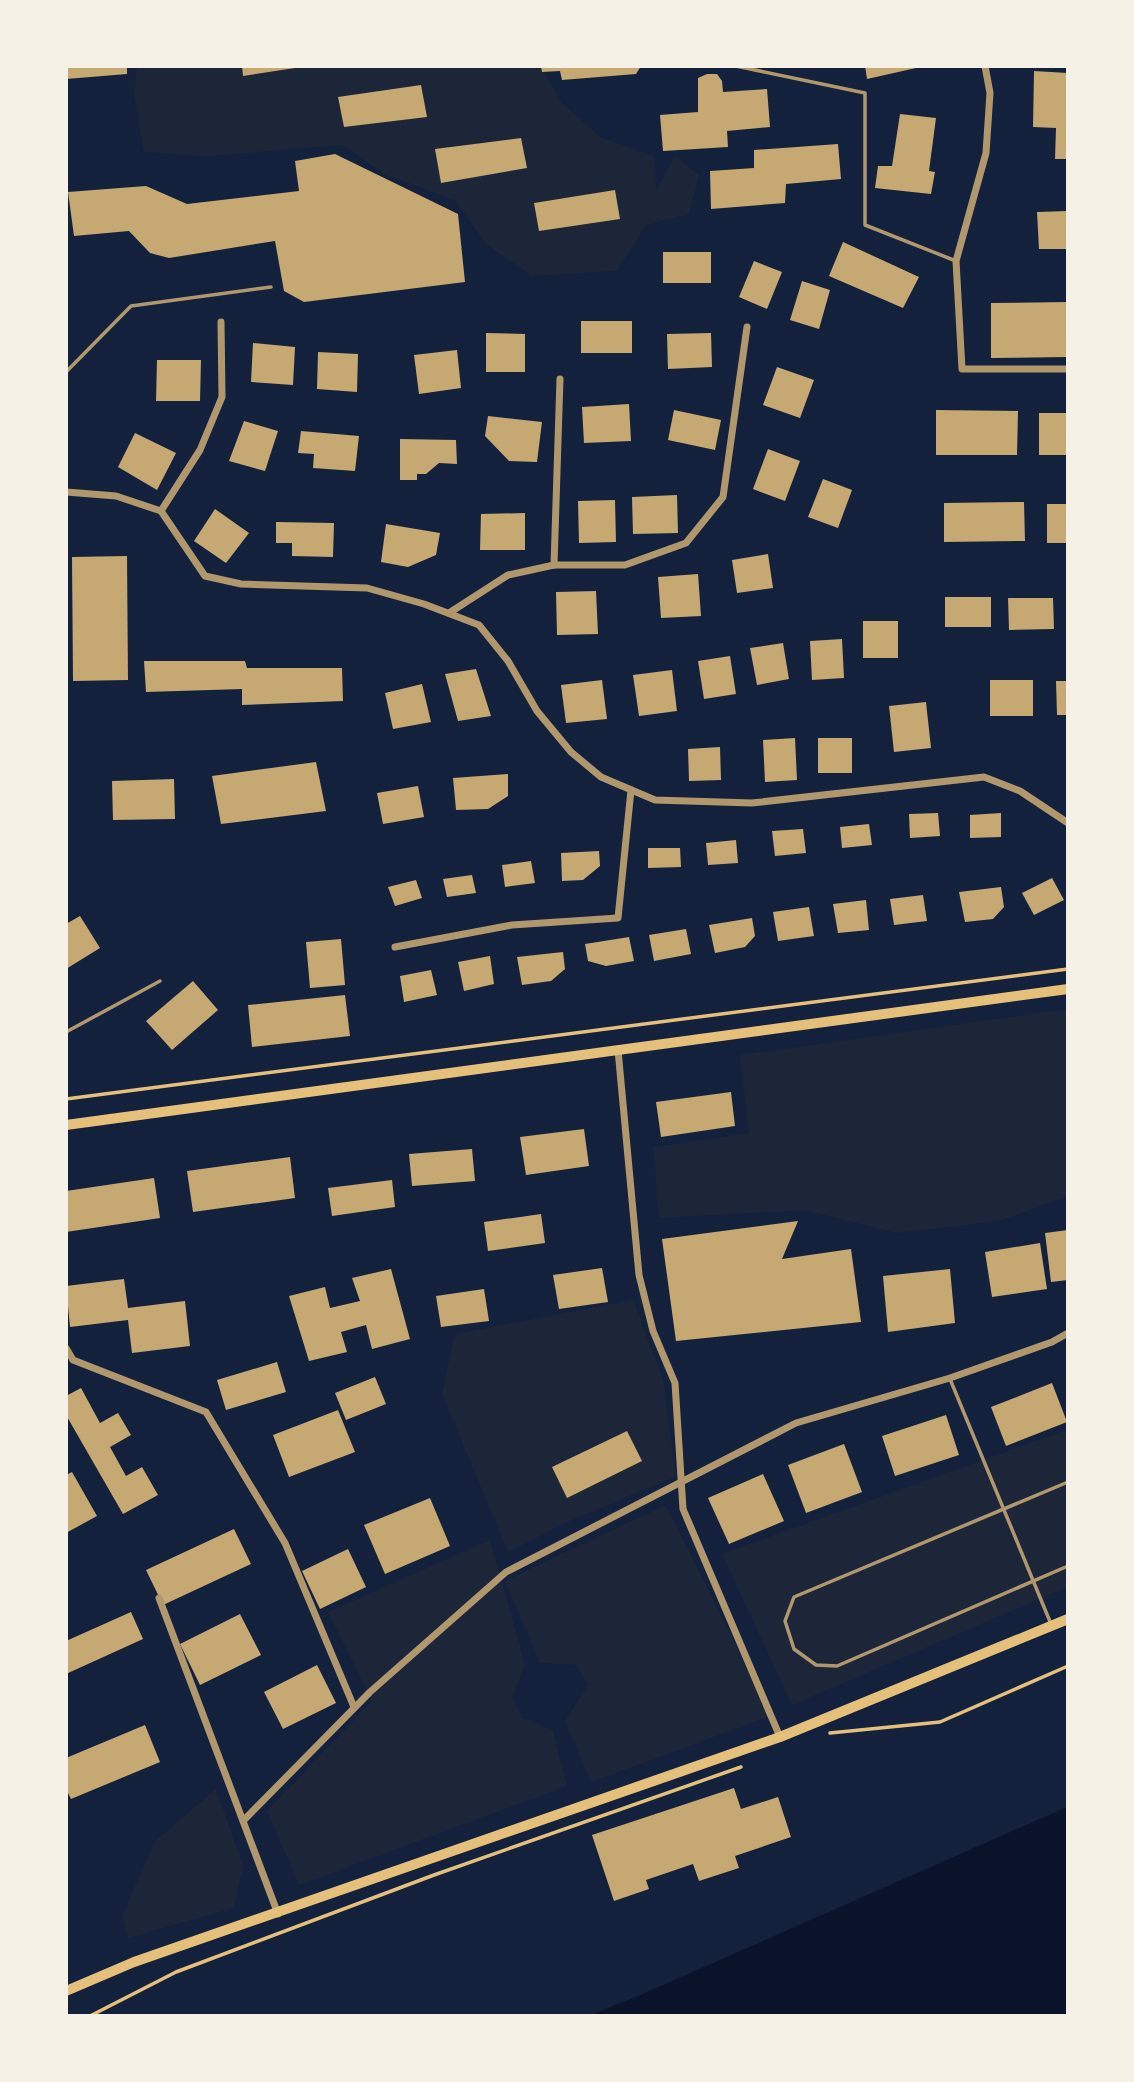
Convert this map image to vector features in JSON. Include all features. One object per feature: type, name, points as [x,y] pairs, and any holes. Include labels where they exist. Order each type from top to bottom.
[{"type":"main road","points":[[66,1125],[1068,989]]},
{"type":"main road","points":[[66,1991],[135,1962],[780,1737],[1068,1619]]},
{"type":"street","points":[[985,66],[990,93],[986,153],[956,261],[962,369],[1068,369]]},
{"type":"street","points":[[161,511],[200,450],[222,397],[221,322]]},
{"type":"street","points":[[449,613],[508,575],[554,565],[625,565],[686,543],[723,498],[747,327]]},
{"type":"street","points":[[554,565],[560,379]]},
{"type":"street","points":[[66,492],[116,496],[161,511],[205,576],[241,584],[367,588],[479,625],[508,660],[537,711],[571,752],[601,777],[655,800],[752,803],[984,777],[1020,791],[1068,823]]},
{"type":"street","points":[[395,947],[512,925],[618,918],[631,790]]},
{"type":"street","points":[[618,1050],[639,1275],[653,1331],[675,1383],[683,1509],[780,1737]]},
{"type":"street","points":[[244,1820],[354,1707],[506,1572],[796,1423],[950,1378],[1052,1342],[1068,1332]]},
{"type":"street","points":[[66,1348],[73,1360],[206,1412],[285,1543],[354,1707]]},
{"type":"street","points":[[159,1598],[278,1914]]},
{"type":"lane","points":[[736,66],[865,93],[865,225],[956,261]]},
{"type":"lane","points":[[66,372],[131,306],[271,287]]},
{"type":"lane","points":[[66,1032],[160,981]]},
{"type":"lane","points":[[950,1378],[1035,1580],[1051,1626]]},
{"type":"lane","points":[[1068,1482],[794,1597],[785,1620],[793,1649],[816,1665],[837,1666],[1068,1566]]},
{"type":"path","points":[[66,1099],[1068,969]]},
{"type":"path","points":[[822,1737],[835,1732],[940,1722],[1068,1666]]},
{"type":"path","points":[[90,2015],[189,1967],[434,1875],[747,1765]]},
{"type":"shaded area","points":[[137,67],[541,67],[562,103],[602,138],[654,156],[656,191],[675,156],[699,175],[689,214],[646,225],[617,271],[532,276],[486,244],[455,200],[384,174],[343,145],[209,156],[144,152],[134,92]]},
{"type":"shaded area","points":[[1067,1009],[1067,1196],[1000,1221],[897,1233],[805,1210],[659,1218],[653,1147],[749,1133],[740,1055]]},
{"type":"shaded area","points":[[633,1300],[663,1380],[676,1476],[565,1523],[508,1552],[442,1394],[455,1334]]},
{"type":"shaded area","points":[[1067,1430],[1067,1587],[792,1705],[722,1554]]},
{"type":"shaded area","points":[[666,1505],[771,1716],[591,1782],[565,1721],[588,1685],[576,1665],[540,1663],[505,1581]]},
{"type":"shaded area","points":[[490,1540],[525,1665],[512,1697],[522,1717],[553,1731],[567,1786],[299,1885],[267,1811],[372,1701],[328,1612]]},
{"type":"shaded area","points":[[216,1789],[243,1866],[234,1908],[128,1938],[122,1916],[155,1841]]},
{"type":"shaded area","points":[[1067,1807],[1067,2015],[591,2015],[638,1996]]},
{"type":"building","points":[[66,66],[127,66],[127,74],[66,79]]},
{"type":"building","points":[[242,66],[295,66],[295,68],[243,76]]},
{"type":"building","points":[[541,66],[641,66],[636,74],[562,80],[560,71],[542,72]]},
{"type":"building","points":[[865,66],[915,66],[916,68],[867,79]]},
{"type":"building","points":[[1034,71],[1068,73],[1068,159],[1055,159],[1056,128],[1033,127]]},
{"type":"building","points":[[717,74],[722,81],[723,92],[767,89],[770,127],[727,131],[728,147],[663,151],[660,115],[698,112],[698,78]]},
{"type":"building","points":[[421,85],[427,117],[344,127],[338,97]]},
{"type":"building","points":[[900,114],[936,118],[929,171],[935,172],[931,194],[875,188],[878,166],[892,166]]},
{"type":"building","points":[[521,138],[527,168],[441,183],[435,149]]},
{"type":"building","points":[[838,144],[841,179],[786,184],[785,203],[711,209],[710,171],[754,168],[754,150]]},
{"type":"building","points":[[335,154],[458,214],[465,282],[304,302],[284,291],[275,241],[169,258],[150,253],[129,231],[74,236],[68,192],[146,186],[187,204],[299,191],[295,161]]},
{"type":"building","points":[[615,190],[620,219],[539,231],[534,203]]},
{"type":"building","points":[[1068,211],[1068,249],[1039,249],[1037,212]]},
{"type":"building","points":[[843,242],[919,277],[903,308],[829,276]]},
{"type":"building","points":[[663,252],[711,252],[711,283],[663,283]]},
{"type":"building","points":[[754,261],[782,272],[767,309],[739,297]]},
{"type":"building","points":[[802,281],[830,290],[819,329],[790,320]]},
{"type":"building","points":[[1068,302],[1068,357],[991,358],[991,303]]},
{"type":"building","points":[[581,321],[632,321],[632,353],[581,353]]},
{"type":"building","points":[[486,333],[525,334],[525,372],[486,372]]},
{"type":"building","points":[[711,333],[712,367],[668,369],[667,334]]},
{"type":"building","points":[[253,343],[295,347],[293,385],[251,382]]},
{"type":"building","points":[[457,350],[461,388],[419,394],[414,355]]},
{"type":"building","points":[[318,352],[358,354],[357,392],[317,389]]},
{"type":"building","points":[[157,360],[201,360],[200,401],[156,401]]},
{"type":"building","points":[[777,367],[814,380],[800,418],[763,405]]},
{"type":"building","points":[[629,404],[631,441],[584,443],[582,407]]},
{"type":"building","points":[[674,410],[721,420],[715,450],[668,440]]},
{"type":"building","points":[[936,410],[1018,411],[1017,455],[936,455]]},
{"type":"building","points":[[1039,413],[1068,413],[1068,455],[1039,455]]},
{"type":"building","points":[[488,416],[542,422],[537,462],[509,461],[485,436]]},
{"type":"building","points":[[244,421],[278,431],[265,471],[229,461]]},
{"type":"building","points":[[301,431],[359,436],[355,471],[313,468],[314,454],[298,453]]},
{"type":"building","points":[[135,433],[176,453],[157,490],[118,467]]},
{"type":"building","points":[[400,439],[456,440],[457,464],[439,463],[426,474],[417,474],[417,480],[400,480]]},
{"type":"building","points":[[768,449],[800,461],[785,501],[753,489]]},
{"type":"building","points":[[823,479],[852,490],[838,528],[808,517]]},
{"type":"building","points":[[677,495],[678,533],[633,534],[632,497]]},
{"type":"building","points":[[615,500],[616,542],[579,543],[578,501]]},
{"type":"building","points":[[1024,502],[1025,541],[944,542],[944,503]]},
{"type":"building","points":[[1047,504],[1068,504],[1068,543],[1047,543]]},
{"type":"building","points":[[215,509],[249,533],[226,563],[194,541]]},
{"type":"building","points":[[525,513],[525,550],[480,550],[481,514]]},
{"type":"building","points":[[276,522],[334,523],[333,557],[292,556],[292,543],[276,543]]},
{"type":"building","points":[[386,524],[440,533],[436,555],[408,567],[381,562]]},
{"type":"building","points":[[768,554],[773,588],[737,593],[732,560]]},
{"type":"building","points":[[127,556],[128,680],[73,681],[72,557]]},
{"type":"building","points":[[698,574],[701,616],[661,618],[658,577]]},
{"type":"building","points":[[596,591],[598,634],[557,635],[556,592]]},
{"type":"building","points":[[945,597],[991,597],[991,627],[945,627]]},
{"type":"building","points":[[1008,598],[1053,598],[1054,629],[1009,630]]},
{"type":"building","points":[[863,621],[898,621],[898,658],[863,658]]},
{"type":"building","points":[[842,639],[844,678],[812,680],[810,641]]},
{"type":"building","points":[[783,643],[789,679],[757,685],[750,648]]},
{"type":"building","points":[[730,656],[736,694],[704,699],[698,661]]},
{"type":"building","points":[[144,661],[245,661],[247,668],[342,668],[343,701],[242,705],[242,689],[146,692]]},
{"type":"building","points":[[476,669],[491,716],[458,721],[445,674]]},
{"type":"building","points":[[672,670],[677,711],[639,716],[633,675]]},
{"type":"building","points":[[602,680],[607,719],[566,723],[561,685]]},
{"type":"building","points":[[990,680],[1033,680],[1033,716],[990,716]]},
{"type":"building","points":[[1056,681],[1068,681],[1068,715],[1057,715]]},
{"type":"building","points":[[422,684],[431,722],[393,729],[385,693]]},
{"type":"building","points":[[926,702],[931,748],[894,752],[889,706]]},
{"type":"building","points":[[795,738],[797,780],[765,782],[763,740]]},
{"type":"building","points":[[818,738],[852,738],[852,773],[818,773]]},
{"type":"building","points":[[720,747],[721,780],[689,781],[688,749]]},
{"type":"building","points":[[316,762],[326,811],[221,824],[212,776]]},
{"type":"building","points":[[508,774],[508,796],[488,809],[456,810],[453,778]]},
{"type":"building","points":[[174,779],[175,819],[113,820],[112,781]]},
{"type":"building","points":[[418,786],[424,817],[383,824],[377,793]]},
{"type":"building","points":[[938,813],[940,836],[910,838],[909,814]]},
{"type":"building","points":[[1001,813],[1001,837],[970,838],[970,815]]},
{"type":"building","points":[[869,824],[872,845],[842,848],[840,827]]},
{"type":"building","points":[[803,829],[806,853],[775,856],[772,831]]},
{"type":"building","points":[[736,840],[738,863],[708,865],[706,843]]},
{"type":"building","points":[[648,848],[680,848],[681,867],[648,868]]},
{"type":"building","points":[[599,851],[600,866],[583,880],[562,881],[561,853]]},
{"type":"building","points":[[531,861],[535,883],[505,887],[502,865]]},
{"type":"building","points":[[472,875],[476,893],[447,897],[443,879]]},
{"type":"building","points":[[1052,878],[1064,900],[1034,915],[1022,893]]},
{"type":"building","points":[[416,880],[422,898],[395,906],[388,887]]},
{"type":"building","points":[[1001,887],[1004,907],[993,919],[965,922],[959,892]]},
{"type":"building","points":[[923,895],[927,921],[894,925],[890,899]]},
{"type":"building","points":[[866,900],[869,930],[838,933],[833,904]]},
{"type":"building","points":[[809,907],[814,936],[778,941],[773,912]]},
{"type":"building","points":[[80,916],[100,948],[66,969],[66,924]]},
{"type":"building","points":[[752,918],[755,936],[745,947],[715,953],[709,925]]},
{"type":"building","points":[[686,929],[691,954],[654,961],[649,935]]},
{"type":"building","points":[[629,937],[634,961],[606,966],[588,961],[585,944]]},
{"type":"building","points":[[341,939],[345,985],[310,988],[306,942]]},
{"type":"building","points":[[563,952],[565,969],[551,981],[522,985],[517,957]]},
{"type":"building","points":[[490,956],[494,984],[464,991],[458,962]]},
{"type":"building","points":[[431,970],[437,995],[404,1002],[400,976]]},
{"type":"building","points":[[193,981],[218,1010],[172,1050],[146,1021]]},
{"type":"building","points":[[345,995],[350,1036],[252,1047],[248,1005]]},
{"type":"building","points":[[731,1092],[735,1126],[661,1137],[656,1102]]},
{"type":"building","points":[[584,1129],[589,1166],[526,1175],[520,1137]]},
{"type":"building","points":[[472,1149],[475,1181],[412,1186],[409,1154]]},
{"type":"building","points":[[290,1157],[295,1198],[193,1212],[187,1171]]},
{"type":"building","points":[[154,1178],[160,1218],[66,1232],[66,1191]]},
{"type":"building","points":[[392,1180],[395,1207],[332,1216],[328,1188]]},
{"type":"building","points":[[541,1214],[545,1243],[488,1251],[484,1222]]},
{"type":"building","points":[[798,1221],[782,1259],[851,1249],[861,1322],[676,1341],[662,1239]]},
{"type":"building","points":[[1068,1230],[1068,1280],[1051,1282],[1045,1233]]},
{"type":"building","points":[[1040,1243],[1047,1289],[992,1297],[985,1252]]},
{"type":"building","points":[[602,1268],[608,1302],[559,1309],[553,1275]]},
{"type":"building","points":[[391,1269],[410,1339],[372,1349],[366,1325],[341,1332],[347,1352],[309,1361],[289,1296],[325,1287],[330,1308],[360,1301],[352,1278]]},
{"type":"building","points":[[950,1269],[955,1323],[888,1332],[883,1276]]},
{"type":"building","points":[[124,1279],[128,1308],[185,1301],[190,1346],[132,1353],[128,1320],[70,1327],[66,1286]]},
{"type":"building","points":[[484,1289],[489,1321],[441,1327],[436,1296]]},
{"type":"building","points":[[277,1362],[286,1392],[226,1410],[217,1380]]},
{"type":"building","points":[[375,1377],[386,1404],[346,1420],[335,1393]]},
{"type":"building","points":[[1052,1383],[1067,1422],[1006,1446],[991,1407]]},
{"type":"building","points":[[81,1388],[100,1423],[118,1413],[131,1435],[110,1447],[126,1476],[142,1467],[158,1495],[123,1514],[66,1415],[66,1396]]},
{"type":"building","points":[[338,1410],[355,1452],[289,1477],[273,1435]]},
{"type":"building","points":[[946,1415],[959,1455],[895,1476],[882,1436]]},
{"type":"building","points":[[627,1431],[642,1461],[567,1498],[552,1467]]},
{"type":"building","points":[[844,1444],[862,1492],[806,1513],[788,1465]]},
{"type":"building","points":[[72,1472],[97,1516],[66,1533],[66,1475]]},
{"type":"building","points":[[763,1474],[784,1521],[729,1544],[708,1498]]},
{"type":"building","points":[[430,1498],[450,1546],[385,1574],[364,1525]]},
{"type":"building","points":[[234,1529],[251,1564],[163,1605],[146,1570]]},
{"type":"building","points":[[348,1549],[366,1587],[320,1609],[302,1571]]},
{"type":"building","points":[[131,1612],[143,1639],[66,1674],[66,1641]]},
{"type":"building","points":[[240,1614],[261,1655],[200,1685],[180,1644]]},
{"type":"building","points":[[317,1665],[336,1703],[283,1729],[264,1692]]},
{"type":"building","points":[[145,1725],[160,1762],[71,1799],[66,1789],[66,1758]]},
{"type":"building","points":[[734,1788],[741,1809],[778,1797],[791,1837],[735,1856],[739,1868],[699,1881],[693,1864],[646,1880],[649,1889],[614,1901],[592,1835]]}]
